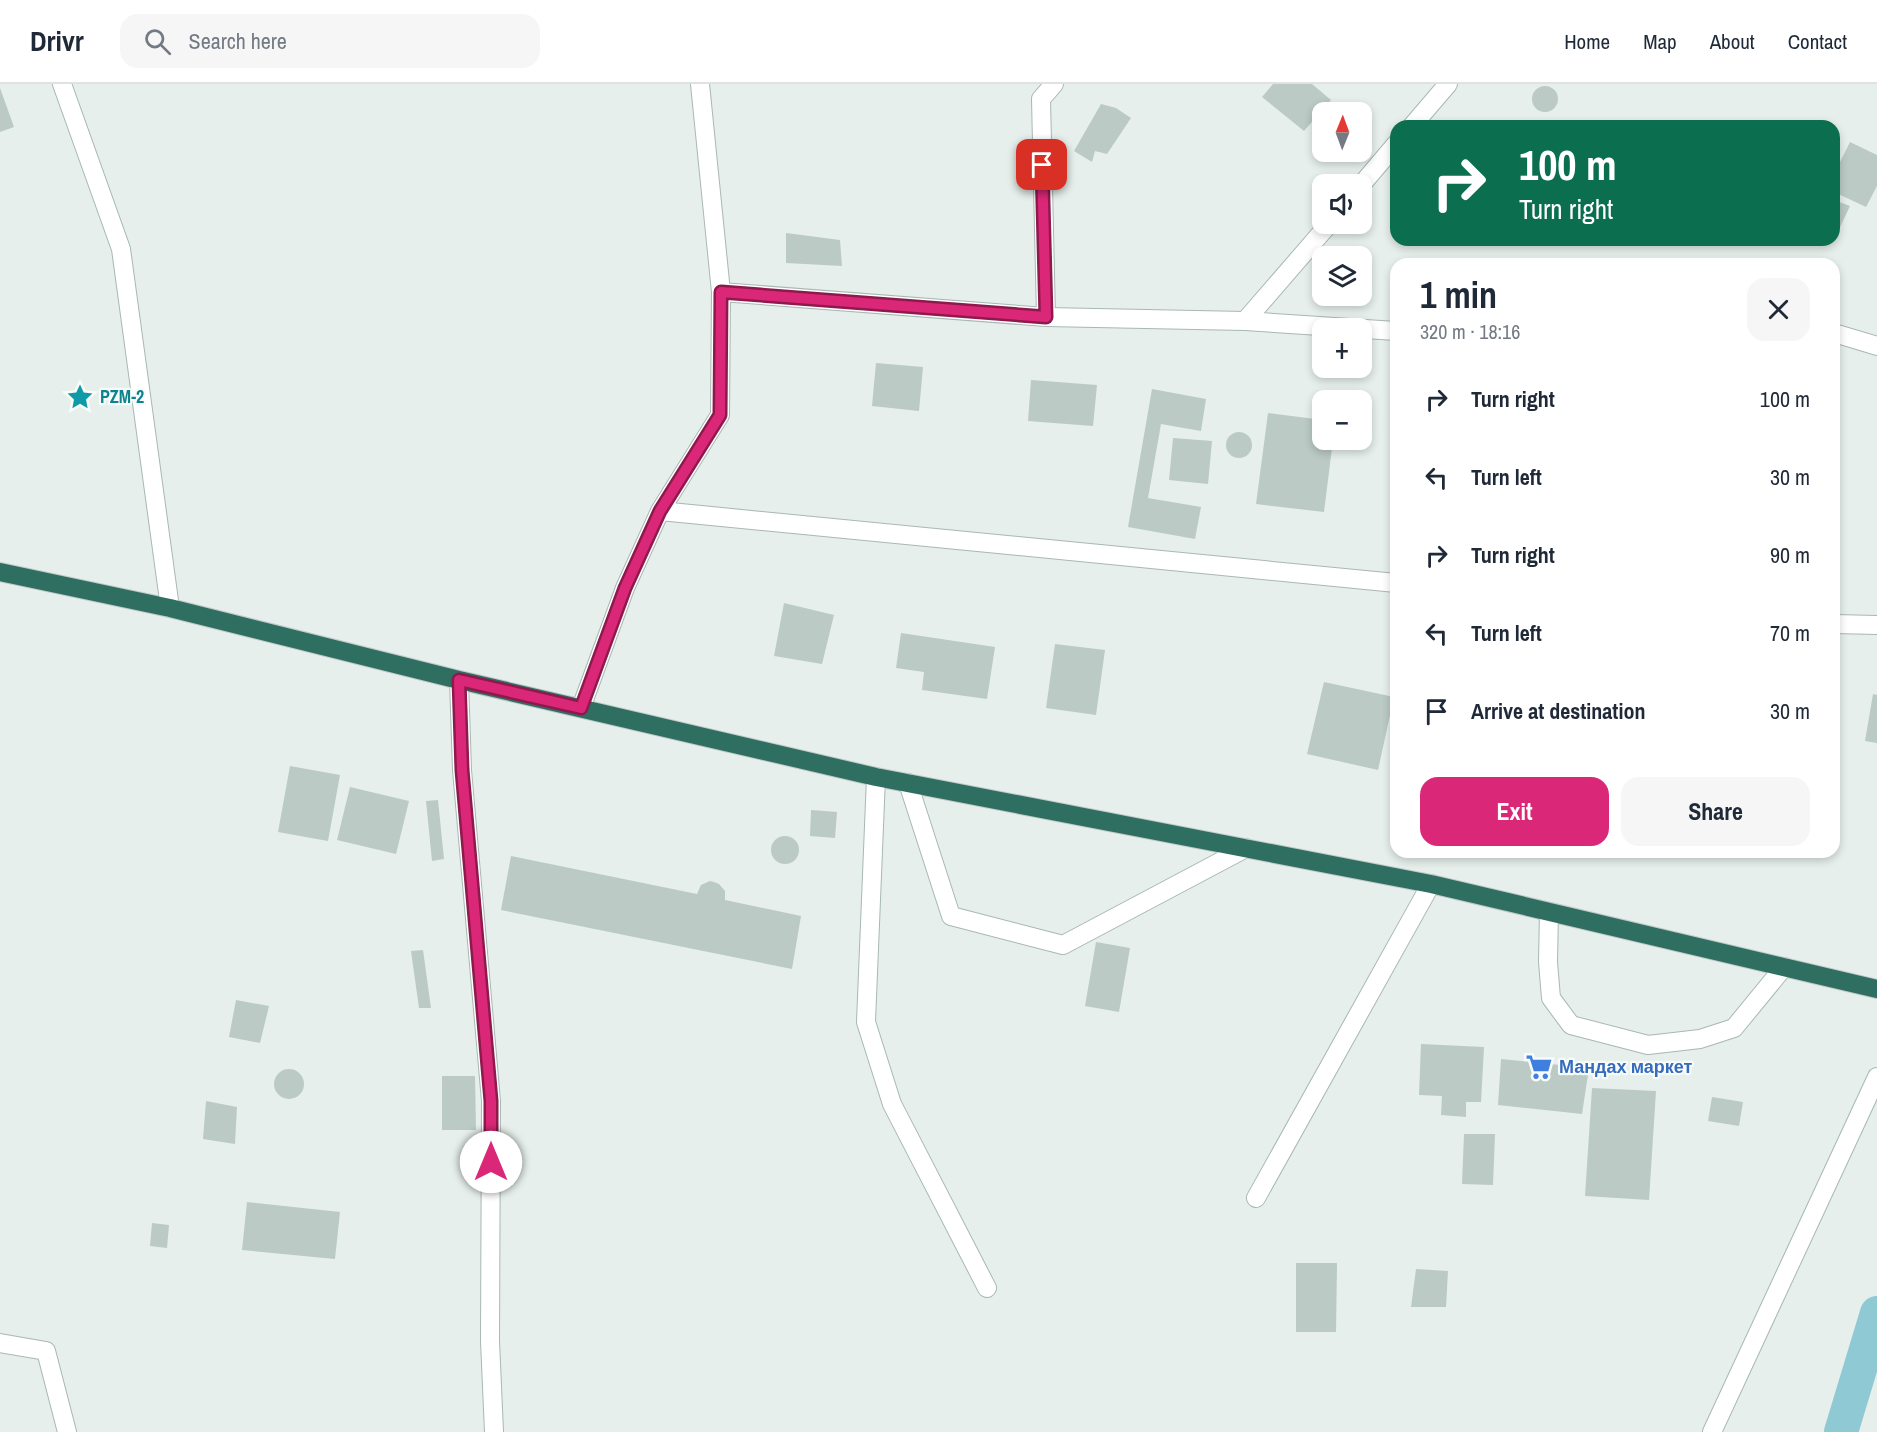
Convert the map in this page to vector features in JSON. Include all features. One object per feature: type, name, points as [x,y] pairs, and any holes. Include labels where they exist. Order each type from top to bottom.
[{"type":"highway","points":[[0,572],[170,608],[459,680],[876,777],[1431,884],[1877,989]]},
{"type":"street","points":[[62,84],[121,249],[170,608]]},
{"type":"street","points":[[581,708],[625,588],[660,511],[720,415],[721,292],[700,84]]},
{"type":"street","points":[[1046,317],[1041,99],[1054,84]]},
{"type":"street","points":[[1417,120],[1448,84]]},
{"type":"street","points":[[1370,174],[1390,151]]},
{"type":"street","points":[[1245,321],[1320,234]]},
{"type":"street","points":[[721,292],[1046,317],[1245,321],[1390,331]]},
{"type":"street","points":[[1840,335],[1877,346]]},
{"type":"street","points":[[660,511],[1390,582]]},
{"type":"street","points":[[1840,624],[1877,625]]},
{"type":"street","points":[[459,680],[462,770],[491,1101],[490,1341],[494,1432]]},
{"type":"street","points":[[876,777],[866,1022],[892,1104],[987,1288]]},
{"type":"street","points":[[908,783],[951,916],[1063,945],[1246,848]]},
{"type":"street","points":[[1256,1198],[1431,884]]},
{"type":"street","points":[[1549,912],[1548,962],[1551,998],[1571,1025],[1648,1045],[1700,1039],[1734,1028],[1784,967]]},
{"type":"street","points":[[1712,1432],[1877,1077]]},
{"type":"street","points":[[0,1343],[46,1351],[67,1432]]},
{"type":"building","points":[[1273,84],[1312,84],[1331,100],[1329,102],[1312,102],[1312,122],[1304,131],[1262,97]]},
{"type":"building","points":[[1545,86],[1554,90],[1558,99],[1554,108],[1545,112],[1536,108],[1532,99],[1536,90]]},
{"type":"building","points":[[0,88],[14,127],[0,132]]},
{"type":"building","points":[[1101,104],[1116,108],[1131,118],[1107,154],[1095,151],[1092,162],[1074,151]]},
{"type":"building","points":[[1850,142],[1877,155],[1877,186],[1866,207],[1840,195],[1840,162]]},
{"type":"building","points":[[1840,202],[1850,206],[1840,227]]},
{"type":"building","points":[[786,233],[840,240],[842,266],[786,263]]},
{"type":"building","points":[[876,363],[923,367],[919,411],[872,406]]},
{"type":"building","points":[[1031,380],[1097,385],[1093,426],[1028,421]]},
{"type":"building","points":[[1152,389],[1206,399],[1201,431],[1161,424],[1148,498],[1201,507],[1195,539],[1128,527]]},
{"type":"building","points":[[1268,413],[1312,419],[1312,450],[1332,450],[1324,512],[1256,504]]},
{"type":"building","points":[[1239,432],[1248,436],[1252,445],[1248,454],[1239,458],[1230,454],[1226,445],[1230,436]]},
{"type":"building","points":[[1173,438],[1212,441],[1208,484],[1169,480]]},
{"type":"building","points":[[784,603],[834,615],[822,664],[774,656]]},
{"type":"building","points":[[901,633],[995,647],[987,699],[922,690],[924,672],[896,668]]},
{"type":"building","points":[[1055,644],[1105,650],[1096,715],[1046,708]]},
{"type":"building","points":[[1324,682],[1390,696],[1390,715],[1378,770],[1307,754]]},
{"type":"building","points":[[1873,694],[1877,695],[1877,743],[1865,741]]},
{"type":"building","points":[[290,766],[340,775],[328,841],[278,832]]},
{"type":"building","points":[[350,787],[409,801],[396,854],[337,840]]},
{"type":"building","points":[[438,800],[444,859],[432,861],[426,801]]},
{"type":"building","points":[[811,810],[837,812],[835,838],[810,836]]},
{"type":"building","points":[[785,836],[795,840],[799,850],[795,860],[785,864],[775,860],[771,850],[775,840]]},
{"type":"building","points":[[511,856],[697,894],[701,885],[710,881],[719,884],[725,891],[725,900],[801,916],[792,969],[501,910]]},
{"type":"building","points":[[1096,942],[1130,948],[1119,1012],[1085,1006]]},
{"type":"building","points":[[423,950],[431,1008],[419,1008],[411,951]]},
{"type":"building","points":[[236,1000],[269,1006],[260,1043],[229,1037]]},
{"type":"building","points":[[1421,1044],[1484,1047],[1481,1102],[1466,1102],[1466,1117],[1441,1115],[1442,1096],[1419,1095]]},
{"type":"building","points":[[1501,1059],[1589,1068],[1582,1114],[1498,1105]]},
{"type":"building","points":[[289,1069],[299,1074],[304,1084],[299,1094],[289,1099],[279,1094],[274,1084],[279,1074]]},
{"type":"building","points":[[442,1076],[475,1076],[476,1130],[442,1130]]},
{"type":"building","points":[[1592,1088],[1656,1091],[1649,1200],[1585,1196]]},
{"type":"building","points":[[1712,1097],[1743,1102],[1739,1126],[1708,1121]]},
{"type":"building","points":[[206,1101],[237,1107],[235,1144],[203,1139]]},
{"type":"building","points":[[1464,1134],[1495,1134],[1493,1185],[1462,1184]]},
{"type":"building","points":[[247,1202],[340,1212],[335,1259],[242,1250]]},
{"type":"building","points":[[152,1223],[169,1225],[167,1248],[150,1246]]},
{"type":"building","points":[[1296,1263],[1337,1263],[1336,1332],[1296,1332]]},
{"type":"building","points":[[1416,1269],[1448,1271],[1446,1307],[1411,1307]]},
{"type":"waterway","points":[[1841,1432],[1877,1313]]},
{"type":"place","name":"PZM-2","points":[[80,397]]},
{"type":"place","name":"Мандах маркет","points":[[1539,1067]]},
{"type":"route","points":[[491,1162],[491,1101],[462,770],[459,680],[581,708],[625,588],[660,511],[720,415],[721,292],[1046,317],[1042,165]]}]
